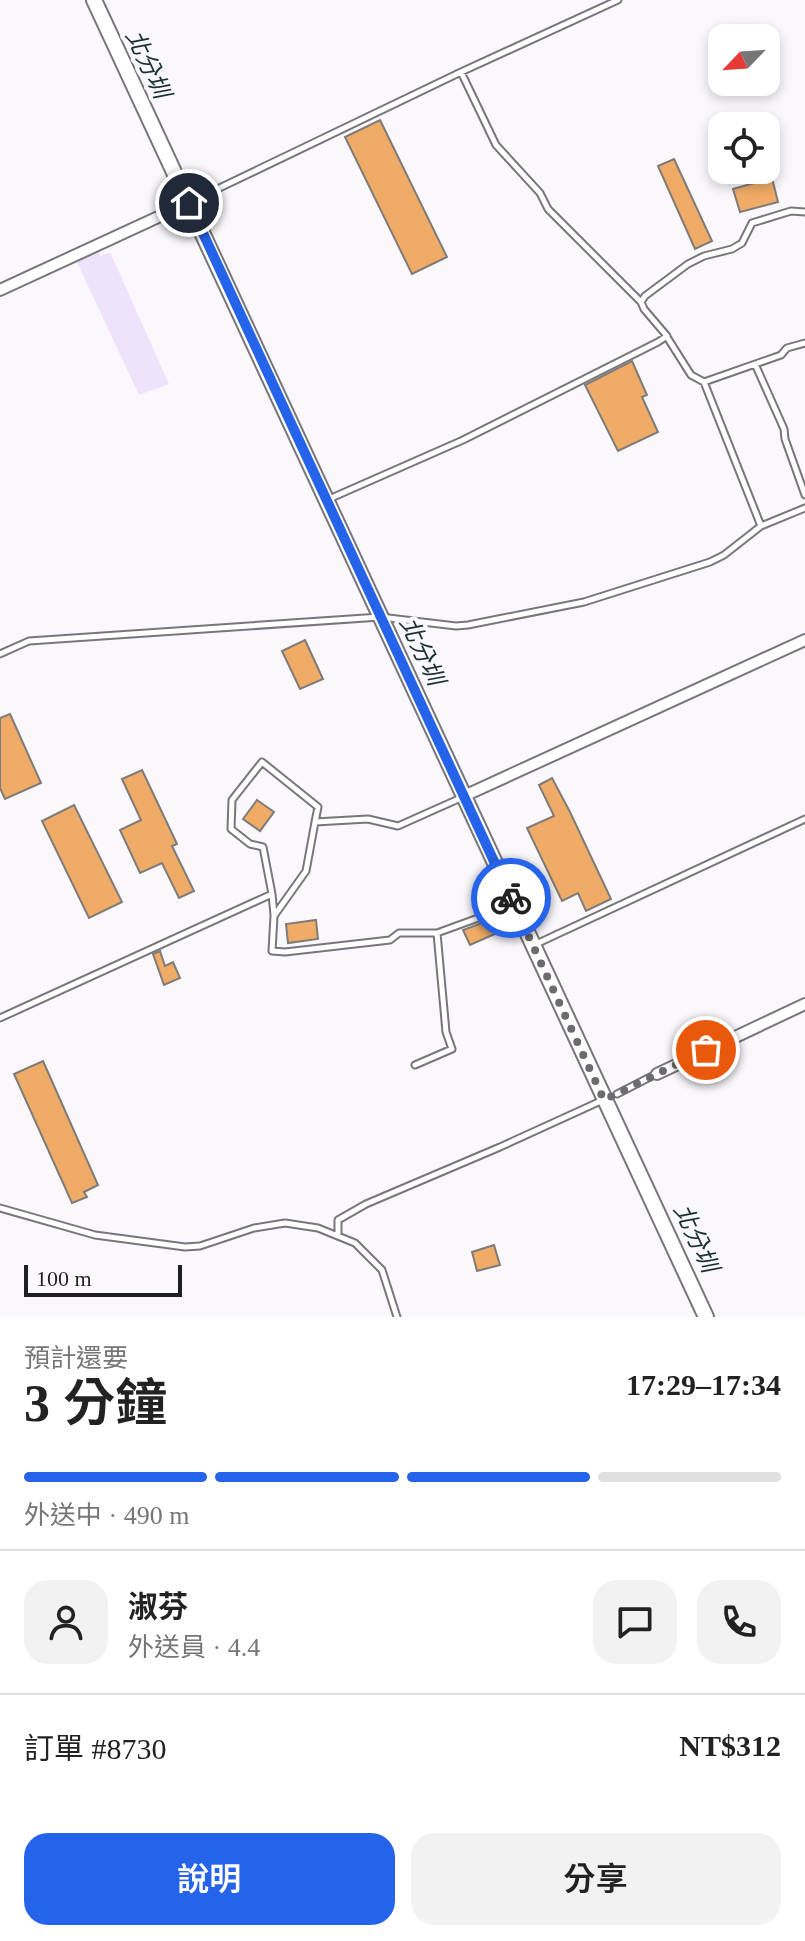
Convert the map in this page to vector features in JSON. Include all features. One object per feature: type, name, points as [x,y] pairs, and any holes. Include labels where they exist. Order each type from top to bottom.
[{"type":"street","points":[[94,0],[331,498],[380,617],[469,794],[514,905],[539,943],[611,1097],[706,1317]]},
{"type":"street","points":[[0,290],[208,194]]},
{"type":"street","points":[[469,794],[805,640]]},
{"type":"street","points":[[657,1074],[805,1004]]},
{"type":"lane","points":[[208,194],[618,0]]},
{"type":"lane","points":[[461,72],[496,145],[540,193],[548,209],[641,302],[691,375],[704,382],[761,526]]},
{"type":"lane","points":[[641,302],[688,264],[742,243],[752,223],[791,211],[805,212]]},
{"type":"lane","points":[[331,498],[463,440],[667,336]]},
{"type":"lane","points":[[704,382],[781,355],[787,348],[805,343]]},
{"type":"lane","points":[[755,364],[784,429],[805,495]]},
{"type":"lane","points":[[0,654],[29,641],[380,617],[468,625],[584,602],[710,562],[761,526],[805,508]]},
{"type":"lane","points":[[274,916],[306,871],[318,807],[262,762],[232,800],[231,829],[250,844],[263,847],[274,916],[272,951],[390,940],[399,933],[437,933],[514,905]]},
{"type":"lane","points":[[315,822],[368,819],[398,826],[469,794]]},
{"type":"lane","points":[[539,943],[805,819]]},
{"type":"lane","points":[[0,1018],[272,894]]},
{"type":"lane","points":[[415,1065],[452,1049],[446,1032],[437,933]]},
{"type":"lane","points":[[338,1236],[338,1220],[366,1204],[500,1147],[657,1074]]},
{"type":"lane","points":[[0,1208],[95,1235],[185,1247],[200,1246],[254,1228],[285,1223],[318,1228],[355,1243],[382,1270],[397,1317]]},
{"type":"shaded area","points":[[97,249],[101,256],[110,252],[169,384],[139,395],[76,260]]},
{"type":"building","points":[[380,120],[447,257],[412,274],[345,137]]},
{"type":"building","points":[[674,159],[712,241],[695,249],[658,166]]},
{"type":"building","points":[[751,184],[774,184],[778,202],[740,212],[733,189]]},
{"type":"building","points":[[632,361],[647,395],[642,397],[658,432],[618,451],[585,385]]},
{"type":"building","points":[[305,640],[323,679],[300,689],[282,651]]},
{"type":"building","points":[[10,714],[41,783],[5,799],[0,788],[0,718]]},
{"type":"building","points":[[142,770],[177,844],[172,846],[194,891],[179,898],[162,863],[140,873],[120,830],[141,820],[122,779]]},
{"type":"building","points":[[552,778],[611,899],[586,911],[578,893],[562,901],[527,828],[554,816],[539,785]]},
{"type":"building","points":[[257,800],[274,812],[260,831],[243,819]]},
{"type":"building","points":[[74,805],[122,902],[89,918],[42,821]]},
{"type":"building","points":[[498,917],[504,930],[470,945],[463,930]]},
{"type":"building","points":[[316,920],[318,939],[288,943],[286,924]]},
{"type":"building","points":[[160,951],[165,966],[173,962],[180,978],[164,985],[153,954]]},
{"type":"building","points":[[43,1061],[98,1185],[84,1192],[87,1197],[72,1203],[14,1074]]},
{"type":"building","points":[[494,1245],[500,1265],[477,1271],[472,1252]]},
{"type":"way so far","points":[[511,898],[604,1100],[706,1050]]},
{"type":"route","points":[[189,203],[511,898]]},
{"type":"water label","name":"北分圳","points":[[148,64]]},
{"type":"water label","name":"北分圳","points":[[422,651]]},
{"type":"water label","name":"北分圳","points":[[696,1238]]}]
